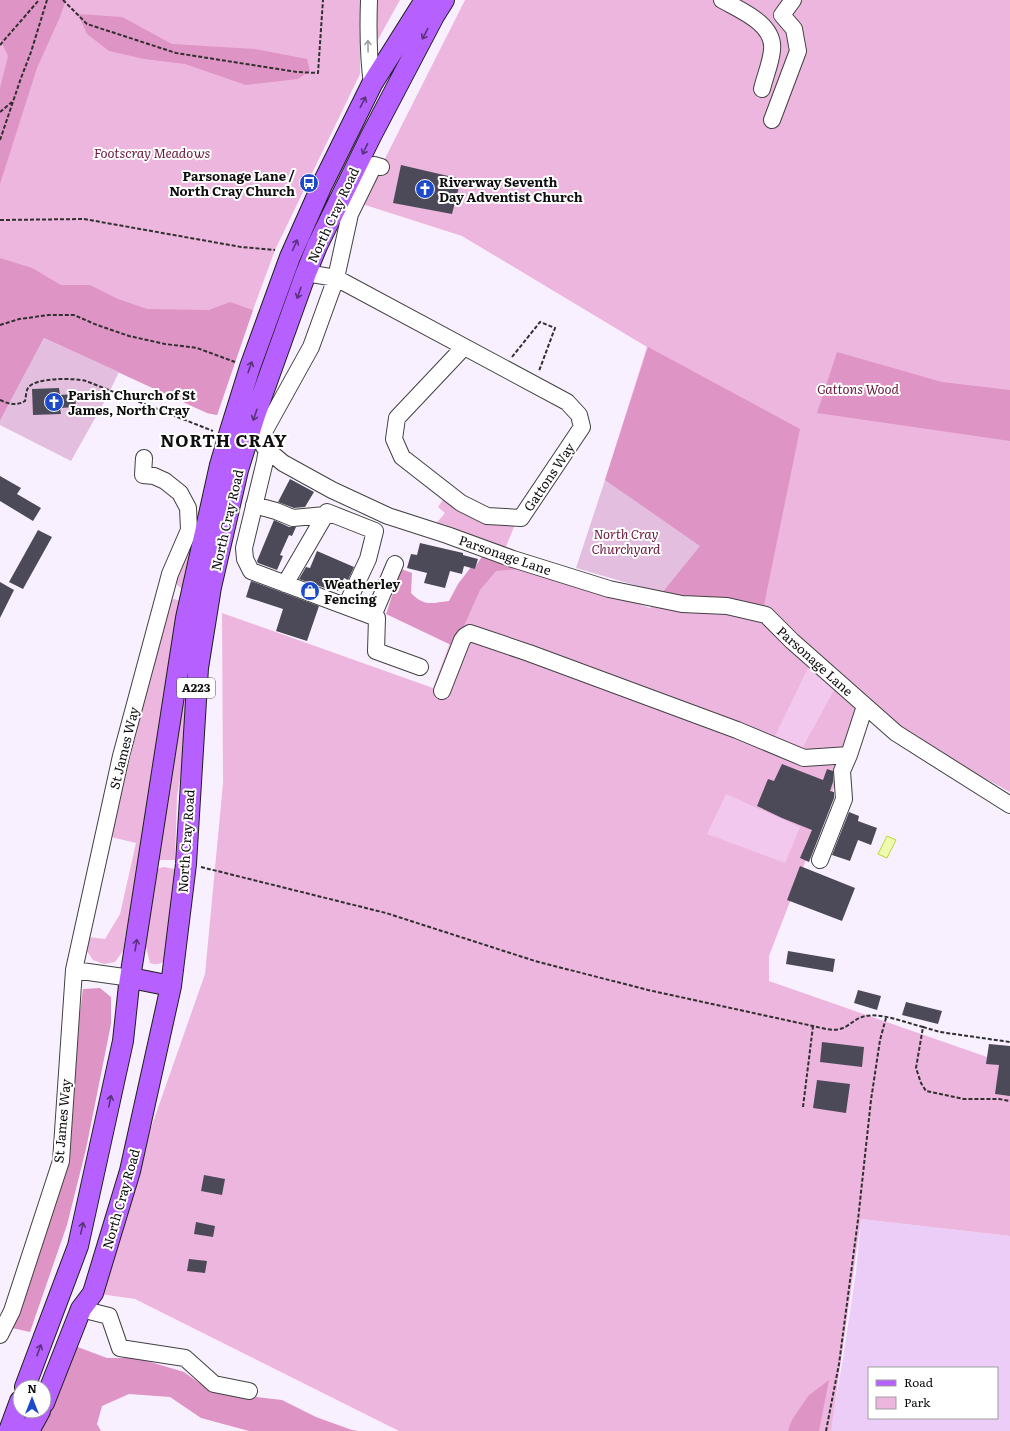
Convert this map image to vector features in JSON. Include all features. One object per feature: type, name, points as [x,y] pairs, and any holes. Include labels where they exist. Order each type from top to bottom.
[{"type":"main road","name":"North Cray Road","points":[[28,1379],[78,1246],[123,1042],[131,978],[186,618],[220,465],[250,367],[290,257],[322,185],[372,84],[426,0]]},
{"type":"main road","name":"North Cray Road","points":[[52,1383],[81,1309],[93,1293],[130,1171],[171,986],[186,864],[198,668],[211,588],[238,470],[255,415],[317,246],[371,136],[434,16],[444,0]]},
{"type":"main road","points":[[131,978],[171,986]]},
{"type":"main road","points":[[9,1431],[13,1419]]},
{"type":"main road","points":[[29,1431],[36,1419]]},
{"type":"street","points":[[369,0],[368,56],[372,84]]},
{"type":"street","points":[[722,0],[758,20],[770,36],[772,49],[762,89]]},
{"type":"street","points":[[772,120],[798,52],[794,29],[782,16],[793,0]]},
{"type":"street","points":[[381,167],[374,165],[350,214],[336,278],[311,347],[265,430],[264,447],[267,448],[244,548],[245,559],[251,572],[377,618],[376,650],[420,667]]},
{"type":"street","name":"Gattons Way","points":[[306,273],[336,278],[567,402],[578,415],[582,427],[521,518],[487,516],[461,504],[402,457],[394,439],[397,418],[464,347]]},
{"type":"street","name":"Parsonage Lane","points":[[267,448],[283,463],[295,470],[332,490],[388,516],[447,535],[513,559],[609,589],[682,604],[727,606],[766,615],[792,641],[896,733],[1010,805]]},
{"type":"street","name":"St James Way","points":[[0,1335],[6,1309],[61,1161],[74,970],[121,756],[170,574],[189,530],[188,508],[180,493],[165,481],[154,476],[138,475],[144,458]]},
{"type":"street","points":[[254,505],[276,511],[293,518],[325,515],[327,512],[375,532],[368,559],[346,606]]},
{"type":"street","points":[[285,584],[325,515]]},
{"type":"street","points":[[373,616],[395,564]]},
{"type":"street","points":[[442,691],[462,640],[470,633],[529,653],[736,730],[804,758],[849,755]]},
{"type":"street","points":[[820,860],[844,799],[842,771],[849,755],[865,706]]},
{"type":"street","points":[[74,970],[131,978]]},
{"type":"street","points":[[81,1309],[109,1316],[120,1348],[185,1358],[214,1384],[249,1391]]},
{"type":"path","points":[[0,45],[40,0]]},
{"type":"path","points":[[0,140],[31,52],[47,0]]},
{"type":"path","points":[[64,0],[87,24],[176,53],[297,72],[318,73],[323,0]]},
{"type":"path","points":[[0,112],[13,102]]},
{"type":"path","points":[[0,220],[84,219],[241,247],[275,250]]},
{"type":"path","points":[[0,325],[19,319],[49,315],[74,315],[129,336],[165,344],[197,348],[238,363]]},
{"type":"path","points":[[504,367],[540,322],[555,328],[534,384]]},
{"type":"path","points":[[0,400],[9,404],[21,404],[25,401],[28,389],[33,384],[41,381],[77,379],[86,381],[215,431]]},
{"type":"path","points":[[186,864],[223,871],[386,913],[542,963],[648,990],[813,1026],[833,1030],[842,1028],[862,1016],[874,1016],[940,1032],[1010,1042]]},
{"type":"path","points":[[826,1431],[839,1364],[858,1220],[871,1100],[880,1040],[886,1018]]},
{"type":"path","points":[[803,1107],[813,1026]]},
{"type":"path","points":[[922,1027],[916,1068],[921,1083],[926,1091],[964,1099],[999,1099],[1010,1101]]},
{"type":"shaded area","points":[[809,666],[835,688],[803,747],[775,736]]},
{"type":"shaded area","points":[[726,794],[800,827],[785,863],[707,834]]},
{"type":"shaded area","points":[[887,836],[896,840],[887,858],[878,854]]},
{"type":"shaded area","points":[[861,1219],[1010,1236],[1010,1431],[830,1431],[856,1272]]},
{"type":"green space","name":"Footscray Meadows","points":[[0,0],[360,0],[360,74],[275,250],[217,415],[207,413],[44,338],[0,421]]},
{"type":"green space","points":[[0,0],[66,0],[37,68],[0,184],[0,88],[8,56],[0,39]]},
{"type":"green space","points":[[375,0],[400,0],[375,45]]},
{"type":"green space","points":[[465,0],[1010,0],[1010,792],[863,712],[769,956],[769,981],[1010,1065],[1010,1236],[861,1219],[831,1431],[399,1431],[135,1299],[93,1293],[205,974],[223,783],[222,613],[433,688],[457,624],[488,553],[650,608],[700,546],[605,480],[647,347],[462,236],[362,204]]},
{"type":"green space","points":[[78,14],[122,17],[172,44],[255,49],[307,59],[310,71],[298,79],[246,85],[185,64],[144,59],[109,51],[87,34]]},
{"type":"green space","points":[[0,258],[32,268],[61,285],[90,285],[118,299],[147,309],[209,310],[230,302],[253,310],[217,415],[207,413],[44,338],[0,421]]},
{"type":"green space","points":[[44,338],[119,372],[107,397],[71,461],[0,425],[0,421]]},
{"type":"green space","points":[[648,347],[800,429],[764,605],[662,593],[605,480]]},
{"type":"green space","name":"Gattons Wood","points":[[837,352],[942,382],[1010,390],[1010,441],[817,413]]},
{"type":"green space","name":"North Cray Churchyard","points":[[605,480],[700,546],[662,593],[576,568]]},
{"type":"green space","points":[[446,495],[516,522],[505,549],[435,525],[445,513],[438,507]]},
{"type":"green space","points":[[193,536],[182,589],[177,585],[176,576]]},
{"type":"green space","points":[[486,551],[532,568],[496,571],[480,590],[454,648],[449,644],[386,614],[401,569],[412,573],[411,593],[420,600],[428,603],[449,601],[458,584],[471,567],[475,569]]},
{"type":"green space","points":[[199,587],[186,744],[177,796],[175,860],[156,860]]},
{"type":"green space","points":[[174,599],[182,601],[123,951],[115,962],[104,964],[93,960],[87,951],[88,937],[105,939],[120,914],[136,843],[111,837],[167,604]]},
{"type":"green space","points":[[164,867],[175,869],[167,959],[161,963],[155,964],[150,963],[144,939],[155,869]]},
{"type":"green space","points":[[100,988],[111,997],[111,1024],[86,1149],[67,1225],[30,1332],[12,1328],[68,1165],[75,1050],[83,989]]},
{"type":"green space","points":[[75,1346],[107,1358],[137,1358],[184,1372],[212,1392],[282,1400],[316,1417],[352,1430],[359,1431],[249,1431],[201,1418],[170,1397],[129,1394],[102,1406],[97,1424],[101,1431],[39,1431],[44,1419],[52,1419],[52,1400]]},
{"type":"green space","points":[[829,1380],[819,1431],[788,1431],[792,1420],[808,1396]]},
{"type":"building","points":[[401,165],[461,179],[452,214],[393,203]]},
{"type":"building","name":"Parish Church of St James, North Cray","points":[[59,388],[60,395],[75,394],[76,407],[60,408],[61,414],[33,415],[32,389]]},
{"type":"building","points":[[0,476],[21,488],[17,494],[41,508],[33,521],[0,501]]},
{"type":"building","points":[[290,479],[314,492],[305,507],[294,508],[278,502]]},
{"type":"building","points":[[274,520],[289,527],[296,527],[292,536],[289,535],[280,555],[283,556],[277,570],[258,563],[257,561]]},
{"type":"building","points":[[38,530],[52,537],[23,589],[9,582]]},
{"type":"building","points":[[420,543],[463,553],[463,555],[478,559],[475,569],[464,566],[462,574],[450,571],[445,588],[424,583],[427,573],[407,568],[411,554],[417,555]]},
{"type":"building","points":[[317,551],[354,567],[348,580],[344,578],[338,591],[326,585],[325,588],[299,579],[306,567],[310,568]]},
{"type":"building","points":[[251,581],[319,606],[307,641],[276,631],[283,609],[246,597]]},
{"type":"building","points":[[0,582],[14,590],[0,618]]},
{"type":"building","points":[[782,764],[823,780],[827,769],[833,771],[833,782],[830,791],[834,792],[834,798],[809,862],[800,858],[812,830],[757,806],[768,779],[774,781]]},
{"type":"building","points":[[849,812],[859,816],[858,821],[877,828],[871,845],[858,840],[850,861],[832,855]]},
{"type":"building","points":[[800,866],[855,888],[842,921],[787,900]]},
{"type":"building","points":[[788,951],[835,959],[833,972],[786,964]]},
{"type":"building","points":[[858,990],[881,996],[877,1010],[854,1003]]},
{"type":"building","points":[[906,1002],[942,1011],[938,1024],[902,1015]]},
{"type":"building","points":[[822,1042],[864,1047],[862,1067],[820,1062]]},
{"type":"building","points":[[989,1044],[1010,1046],[1010,1096],[995,1094],[999,1065],[986,1064]]},
{"type":"building","points":[[817,1080],[850,1084],[846,1113],[813,1108]]},
{"type":"building","points":[[204,1175],[225,1179],[222,1195],[201,1191]]},
{"type":"building","points":[[196,1222],[215,1226],[213,1237],[194,1234]]},
{"type":"building","points":[[189,1259],[207,1261],[205,1273],[187,1271]]},
{"type":"place","name":"Parsonage Lane / North Cray Church","points":[[309,183]]},
{"type":"place","name":"Riverway Seventh Day Adventist Church","points":[[425,189]]},
{"type":"place","name":"Parish Church of St James, North Cray","points":[[54,402]]},
{"type":"place","name":"Weatherley Fencing","points":[[310,591]]},
{"type":"district","name":"NORTH CRAY","points":[[224,441]]}]
